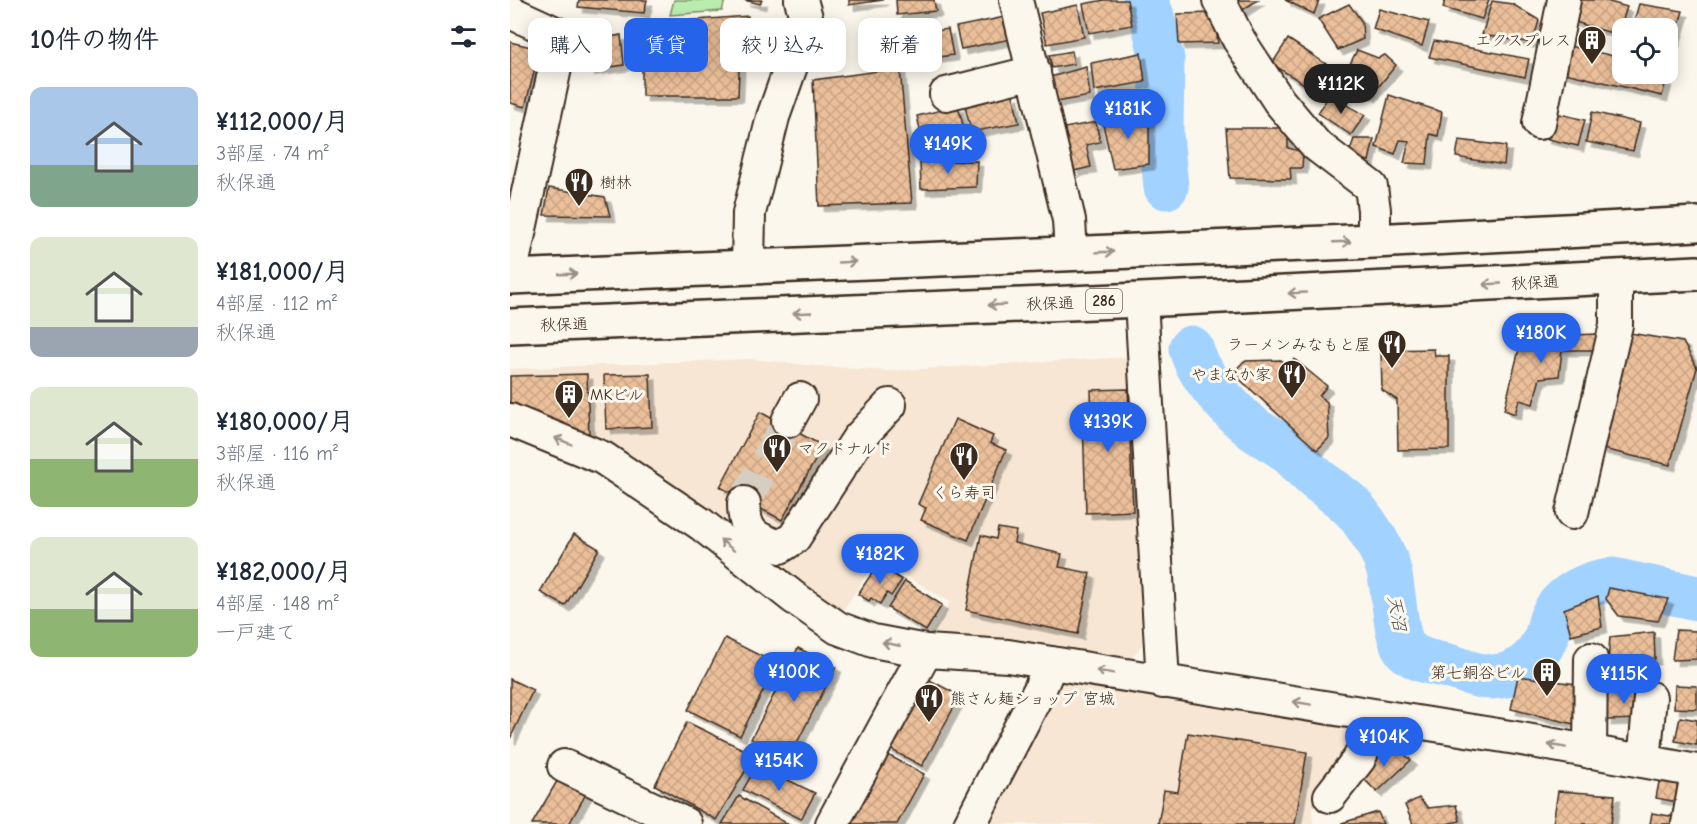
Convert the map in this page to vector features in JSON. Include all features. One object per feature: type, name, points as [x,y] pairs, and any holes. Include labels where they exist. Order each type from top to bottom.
[{"type":"highway","points":[[510,276],[1374,241],[1697,224]]},
{"type":"highway","name":"秋保通","points":[[510,326],[1141,300],[1697,273]]},
{"type":"street","points":[[748,267],[749,213],[773,117],[807,21],[801,0]]},
{"type":"street","points":[[1016,0],[1069,220],[1071,253]]},
{"type":"street","points":[[1220,0],[1239,40],[1280,101],[1316,145],[1371,187],[1374,241]]},
{"type":"street","points":[[1539,123],[1564,0]]},
{"type":"street","points":[[510,12],[562,36],[510,276]]},
{"type":"street","points":[[946,94],[1034,72]]},
{"type":"street","points":[[1572,513],[1616,325],[1616,278]]},
{"type":"street","points":[[1141,300],[1163,682]]},
{"type":"street","points":[[744,503],[744,520],[750,531],[762,541],[780,547],[794,538],[858,439],[890,405]]},
{"type":"street","points":[[510,420],[603,458],[701,524],[793,597],[838,628],[873,641],[926,651],[1008,656],[1378,716],[1697,772],[1688,824]]},
{"type":"street","points":[[832,824],[926,651]]},
{"type":"street","points":[[1590,752],[1591,658]]},
{"type":"street","points":[[970,824],[1039,691],[1051,663]]},
{"type":"street","points":[[1644,761],[1650,698]]},
{"type":"street","points":[[1330,796],[1359,759],[1378,716]]},
{"type":"street","points":[[564,765],[685,824]]},
{"type":"shaded area","points":[[1131,357],[1142,645],[1126,665],[926,642],[950,602],[877,559],[842,612],[510,409],[510,369],[751,359],[888,371]]},
{"type":"shaded area","points":[[1053,674],[1365,724],[1353,758],[1312,809],[1313,824],[977,824]]},
{"type":"green space","points":[[674,0],[725,0],[722,11],[670,15]]},
{"type":"building","points":[[579,0],[647,0],[644,13],[578,7]]},
{"type":"building","points":[[744,0],[762,0],[760,4]]},
{"type":"building","points":[[849,0],[883,0],[849,5]]},
{"type":"building","points":[[896,0],[934,0],[936,11],[897,15]]},
{"type":"building","points":[[1104,0],[1127,0],[1132,25],[1089,33],[1083,4]]},
{"type":"building","points":[[1233,0],[1258,0],[1241,11]]},
{"type":"building","points":[[1285,0],[1319,0],[1314,14]]},
{"type":"building","points":[[1445,0],[1489,0],[1482,19],[1443,8]]},
{"type":"building","points":[[1578,0],[1603,0],[1627,7],[1623,18],[1612,18],[1612,33],[1572,21]]},
{"type":"building","points":[[1492,1],[1512,4],[1539,20],[1533,43],[1482,35]]},
{"type":"building","points":[[1349,4],[1362,22],[1363,39],[1338,50],[1318,19]]},
{"type":"building","points":[[1639,4],[1683,11],[1678,28],[1678,18],[1635,18]]},
{"type":"building","points":[[1078,5],[1084,37],[1047,44],[1040,13]]},
{"type":"building","points":[[1379,9],[1429,22],[1422,46],[1373,29]]},
{"type":"building","points":[[1214,13],[1218,43],[1179,44],[1177,14]]},
{"type":"building","points":[[748,16],[748,18],[722,18]]},
{"type":"building","points":[[1005,17],[1011,39],[961,49],[956,27]]},
{"type":"building","points":[[720,18],[720,72],[739,72],[738,96],[642,96],[642,72],[708,72],[708,19]]},
{"type":"building","points":[[948,29],[953,55],[942,56],[942,30]]},
{"type":"building","points":[[621,35],[624,65],[612,67],[612,37]]},
{"type":"building","points":[[1288,39],[1335,70],[1320,94],[1272,64]]},
{"type":"building","points":[[1434,41],[1529,59],[1525,77],[1429,57]]},
{"type":"building","points":[[510,42],[528,46],[528,72],[534,72],[525,107],[510,103]]},
{"type":"building","name":"エクスプレス","points":[[1565,45],[1612,56],[1612,84],[1665,84],[1662,96],[1561,72]]},
{"type":"building","points":[[1357,50],[1378,58],[1385,55],[1396,65],[1371,96],[1343,78]]},
{"type":"building","points":[[1072,51],[1074,64],[1052,68],[1049,55]]},
{"type":"building","points":[[1141,53],[1145,82],[1094,91],[1091,63]]},
{"type":"building","points":[[1086,67],[1090,96],[1056,102],[1050,77]]},
{"type":"building","points":[[871,72],[900,72],[912,203],[819,206],[813,80]]},
{"type":"building","points":[[1013,94],[1019,123],[971,132],[965,106]]},
{"type":"building","points":[[1329,95],[1365,115],[1351,135],[1318,113]]},
{"type":"building","points":[[1389,95],[1442,112],[1438,136],[1430,134],[1427,164],[1404,163],[1409,141],[1400,140],[1395,154],[1376,147]]},
{"type":"building","points":[[958,106],[966,136],[923,143],[917,116]]},
{"type":"building","points":[[1552,112],[1585,120],[1578,146],[1544,138]]},
{"type":"building","points":[[1592,112],[1640,123],[1633,151],[1586,142]]},
{"type":"building","points":[[1149,113],[1149,164],[1113,169],[1102,120]]},
{"type":"building","points":[[1096,122],[1100,142],[1086,145],[1091,167],[1074,171],[1064,128]]},
{"type":"building","points":[[1226,128],[1288,128],[1288,148],[1303,152],[1302,168],[1290,168],[1291,179],[1230,178]]},
{"type":"building","points":[[1354,139],[1374,139],[1369,161],[1348,156]]},
{"type":"building","points":[[1459,140],[1506,146],[1504,165],[1456,157]]},
{"type":"building","points":[[977,161],[976,187],[921,189],[920,162]]},
{"type":"building","points":[[549,188],[605,197],[610,216],[544,215]]},
{"type":"building","points":[[1630,333],[1683,342],[1697,368],[1670,465],[1599,448]]},
{"type":"building","points":[[1597,334],[1595,350],[1562,350],[1559,376],[1540,378],[1533,404],[1519,400],[1515,414],[1504,410],[1522,337]]},
{"type":"building","points":[[1434,349],[1435,356],[1449,356],[1449,449],[1398,450],[1397,400],[1382,390],[1381,350]]},
{"type":"building","points":[[1294,359],[1327,386],[1319,396],[1327,402],[1329,438],[1317,450],[1233,373],[1244,361],[1281,360],[1289,366]]},
{"type":"building","name":"MKビル","points":[[587,374],[589,436],[510,403],[510,376]]},
{"type":"building","points":[[650,374],[652,427],[606,429],[604,375]]},
{"type":"building","points":[[1128,389],[1133,511],[1086,513],[1083,420],[1092,420],[1091,390]]},
{"type":"building","points":[[760,412],[823,446],[782,520],[720,487]]},
{"type":"building","points":[[955,419],[993,436],[990,443],[1006,450],[968,540],[921,520],[926,508],[918,504]]},
{"type":"building","points":[[998,528],[1016,531],[1014,543],[1062,554],[1059,567],[1090,573],[1078,634],[966,610],[981,535],[996,539]]},
{"type":"building","points":[[574,534],[599,549],[565,606],[540,592]]},
{"type":"building","points":[[878,564],[902,580],[891,596],[887,593],[880,604],[871,598],[869,601],[858,594]]},
{"type":"building","points":[[905,581],[942,605],[926,631],[888,608]]},
{"type":"building","points":[[1609,588],[1668,599],[1658,621],[1619,616],[1606,599]]},
{"type":"building","points":[[1598,596],[1602,627],[1571,635],[1564,609]]},
{"type":"building","points":[[1676,630],[1697,631],[1697,659],[1672,660]]},
{"type":"building","points":[[1654,632],[1655,659],[1608,661],[1610,637]]},
{"type":"building","points":[[725,638],[777,664],[740,736],[688,710]]},
{"type":"building","points":[[798,648],[836,667],[789,758],[751,739]]},
{"type":"building","name":"第七銅谷ビル","points":[[1518,676],[1583,685],[1574,724],[1511,709]]},
{"type":"building","points":[[926,678],[960,696],[922,766],[888,748]]},
{"type":"building","points":[[510,679],[533,690],[510,739]]},
{"type":"building","points":[[1675,685],[1697,686],[1697,709],[1674,708]]},
{"type":"building","points":[[1607,688],[1644,693],[1642,719],[1606,720]]},
{"type":"building","points":[[1680,717],[1697,720],[1697,745],[1675,741]]},
{"type":"building","points":[[687,722],[755,755],[716,820],[655,785]]},
{"type":"building","points":[[1188,733],[1307,752],[1295,824],[1158,824],[1164,790],[1178,792]]},
{"type":"building","points":[[1393,745],[1411,760],[1377,792],[1358,773]]},
{"type":"building","points":[[886,754],[924,774],[897,824],[847,824]]},
{"type":"building","points":[[757,765],[815,793],[801,819],[743,790]]},
{"type":"building","points":[[560,776],[587,792],[569,824],[532,824]]},
{"type":"building","points":[[1660,777],[1687,780],[1683,803],[1656,798]]},
{"type":"building","points":[[1558,791],[1615,795],[1611,824],[1553,824]]},
{"type":"building","points":[[739,796],[788,824],[722,824]]},
{"type":"building","points":[[1419,798],[1428,808],[1456,805],[1460,821],[1446,824],[1413,824],[1405,805]]},
{"type":"building","points":[[1378,812],[1383,824],[1341,824],[1342,823]]},
{"type":"building","points":[[1652,813],[1681,818],[1681,824],[1650,824]]},
{"type":"waterway","name":"天沼","points":[[1145,0],[1152,16],[1162,59],[1161,135],[1166,187]]},
{"type":"waterway","name":"天沼","points":[[1191,348],[1208,381],[1235,413],[1286,450],[1313,476],[1350,505],[1364,521],[1387,564],[1402,644],[1416,657],[1480,676],[1502,676],[1518,670],[1532,660],[1542,646],[1558,608],[1571,595],[1587,586],[1613,580],[1697,598]]},
{"type":"tunnel","points":[[744,503],[788,421]]},
{"type":"place","name":"エクスプレス","points":[[1592,66]]},
{"type":"place","name":"樹林","points":[[579,208]]},
{"type":"place","name":"ラーメンみなもと屋","points":[[1392,370]]},
{"type":"place","name":"やまなか家","points":[[1292,400]]},
{"type":"place","name":"MKビル","points":[[569,420]]},
{"type":"place","name":"マクドナルド","points":[[777,474]]},
{"type":"place","name":"くら寿司","points":[[964,482]]},
{"type":"place","name":"第七銅谷ビル","points":[[1547,698]]},
{"type":"place","name":"熊さん麺ショップ 宮城","points":[[929,724]]}]
